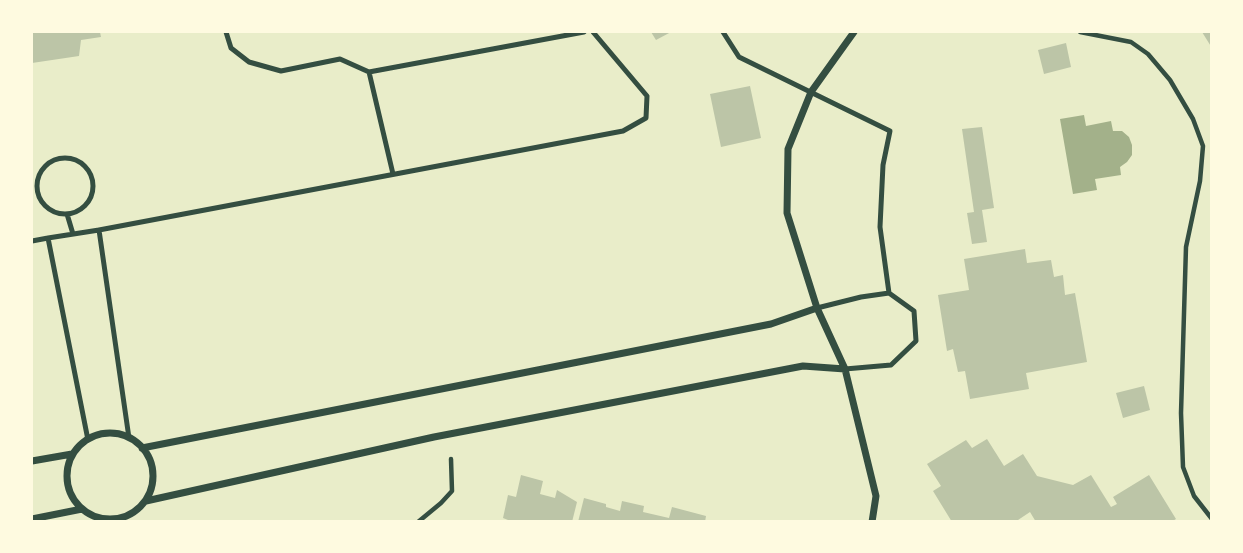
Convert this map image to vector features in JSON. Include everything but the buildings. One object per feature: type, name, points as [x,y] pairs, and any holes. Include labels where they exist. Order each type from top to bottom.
[{"type":"street","points":[[854,32],[811,92],[788,149],[787,213],[817,308],[845,369],[876,496],[872,522]]},
{"type":"street","points":[[142,447],[771,324],[817,308]]},
{"type":"street","points":[[146,501],[434,437],[803,366],[845,369]]},
{"type":"street","points":[[108,433],[129,438],[142,447],[151,463],[152,489],[146,501],[136,511],[123,518],[108,520],[94,517],[82,509],[72,497],[67,483],[67,468],[72,454],[82,442],[95,435],[108,433]]},
{"type":"street","points":[[32,461],[72,454]]},
{"type":"street","points":[[32,519],[82,509]]},
{"type":"lane","points":[[226,32],[230,48],[249,62],[281,71],[340,59],[369,72],[584,32]]},
{"type":"lane","points":[[32,241],[622,131],[646,118],[647,96],[593,32]]},
{"type":"lane","points":[[723,32],[739,57],[890,131],[883,165],[880,227],[889,293]]},
{"type":"lane","points":[[369,72],[393,174]]},
{"type":"lane","points":[[61,157],[79,160],[92,174],[94,183],[90,201],[76,212],[67,214],[49,209],[38,193],[37,183],[44,166],[61,157]]},
{"type":"lane","points":[[67,214],[73,234]]},
{"type":"lane","points":[[99,230],[129,438]]},
{"type":"lane","points":[[48,238],[88,440]]},
{"type":"lane","points":[[817,308],[889,293],[914,311],[916,341],[891,365],[845,369]]},
{"type":"path","points":[[1080,32],[1132,43],[1148,54],[1170,80],[1194,119],[1203,146],[1200,181],[1186,247],[1181,413],[1183,467],[1194,496],[1212,519]]},
{"type":"path","points":[[418,522],[452,491],[451,459]]},
{"type":"shaded area","points":[[1084,115],[1086,126],[1111,121],[1113,131],[1122,131],[1129,137],[1132,155],[1120,167],[1121,175],[1095,179],[1097,190],[1073,194],[1060,119]]}]
